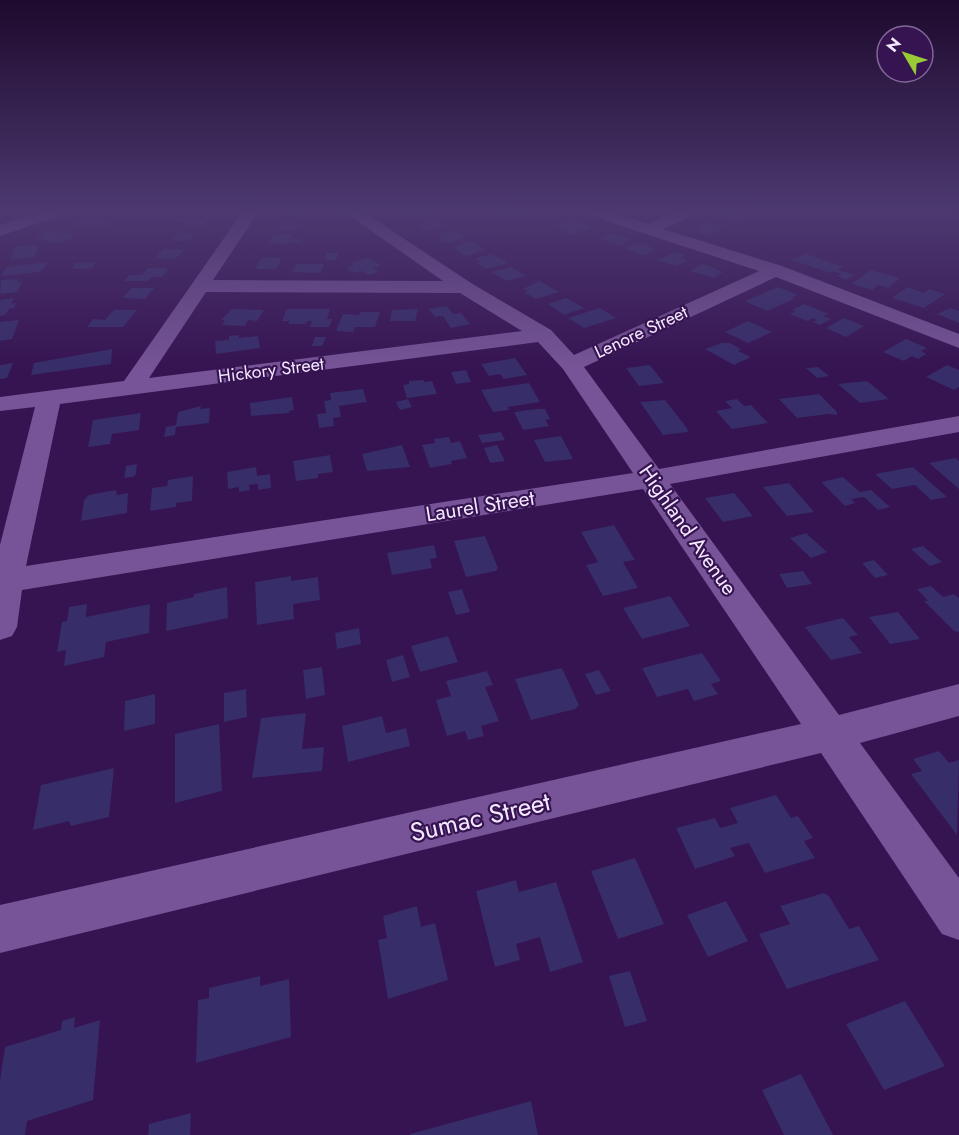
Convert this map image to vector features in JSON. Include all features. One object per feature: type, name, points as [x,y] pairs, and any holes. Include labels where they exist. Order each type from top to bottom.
[{"type":"street","points":[[131,388],[215,264]]},
{"type":"street","name":"Highland Avenue","points":[[431,264],[543,335],[571,364],[959,917]]},
{"type":"street","points":[[756,264],[959,342]]},
{"type":"street","name":"Lenore Street","points":[[571,364],[775,270]]},
{"type":"street","points":[[201,285],[464,286]]},
{"type":"street","name":"Hickory Street","points":[[0,404],[543,335]]},
{"type":"street","points":[[0,627],[4,582],[49,398]]},
{"type":"street","name":"Laurel Street","points":[[4,582],[651,479],[959,424]]},
{"type":"street","name":"Sumac Street","points":[[0,929],[831,734],[959,700]]},
{"type":"building","points":[[46,264],[40,272],[1,276],[6,267]]},
{"type":"building","points":[[75,264],[94,264],[92,268],[72,269]]},
{"type":"building","points":[[258,264],[279,264],[276,269],[255,269]]},
{"type":"building","points":[[296,264],[324,264],[320,273],[292,272]]},
{"type":"building","points":[[352,264],[381,266],[373,268],[379,272],[368,275],[362,271],[354,273],[346,268],[354,265]]},
{"type":"building","points":[[479,264],[505,264],[487,269]]},
{"type":"building","points":[[702,264],[723,272],[714,278],[690,271]]},
{"type":"building","points":[[803,264],[834,264],[843,267],[837,270],[856,275],[846,280],[837,276],[841,274],[833,271],[831,273]]},
{"type":"building","points":[[511,267],[526,276],[507,281],[491,272]]},
{"type":"building","points":[[148,268],[169,268],[162,277],[152,277],[147,281],[124,281],[129,275],[142,275]]},
{"type":"building","points":[[870,270],[900,278],[888,288],[878,285],[872,290],[852,284]]},
{"type":"building","points":[[19,279],[17,282],[22,282],[17,292],[0,294],[1,280]]},
{"type":"building","points":[[539,281],[559,292],[536,299],[524,292],[528,291],[523,289]]},
{"type":"building","points":[[778,287],[798,295],[767,311],[745,301]]},
{"type":"building","points":[[908,287],[924,293],[929,289],[945,294],[924,308],[892,298]]},
{"type":"building","points":[[132,288],[154,288],[145,299],[122,298]]},
{"type":"building","points":[[14,298],[11,304],[16,303],[14,308],[0,316],[0,300]]},
{"type":"building","points":[[566,298],[584,308],[564,315],[548,304]]},
{"type":"building","points":[[804,304],[829,314],[823,316],[831,319],[820,325],[813,322],[817,320],[813,318],[807,321],[790,314],[796,311],[792,310]]},
{"type":"building","points":[[447,306],[453,314],[461,313],[470,324],[451,328],[443,316],[435,317],[429,309]]},
{"type":"building","points":[[600,308],[616,318],[584,328],[568,318]]},
{"type":"building","points":[[950,308],[959,311],[959,323],[937,314]]},
{"type":"building","points":[[232,309],[264,310],[257,321],[248,320],[245,326],[222,325],[225,320],[221,320]]},
{"type":"building","points":[[287,309],[330,309],[327,319],[332,319],[329,327],[310,327],[312,321],[307,321],[305,324],[288,324],[290,321],[282,321]]},
{"type":"building","points":[[418,309],[415,321],[390,321],[392,310]]},
{"type":"building","points":[[114,310],[137,310],[123,327],[87,327],[93,319],[105,320]]},
{"type":"building","points":[[360,312],[380,312],[375,327],[355,327],[353,332],[336,331],[343,314],[359,315]]},
{"type":"building","points":[[844,318],[864,326],[846,337],[826,328]]},
{"type":"building","points":[[19,320],[12,339],[0,341],[0,322]]},
{"type":"building","points":[[748,321],[772,332],[748,343],[725,332]]},
{"type":"building","points":[[239,335],[239,338],[258,336],[260,348],[216,354],[215,341],[229,340],[229,336]]},
{"type":"building","points":[[315,337],[326,337],[322,346],[312,346]]},
{"type":"building","points":[[906,339],[927,348],[921,351],[926,354],[918,359],[912,356],[904,361],[883,352]]},
{"type":"building","points":[[722,343],[730,343],[741,349],[738,351],[751,357],[734,365],[705,349]]},
{"type":"building","points":[[112,349],[111,364],[31,375],[34,363]]},
{"type":"building","points":[[515,358],[527,375],[504,379],[500,374],[489,376],[481,364]]},
{"type":"building","points":[[13,363],[7,378],[0,379],[0,365]]},
{"type":"building","points":[[650,365],[664,383],[639,386],[626,368]]},
{"type":"building","points":[[947,365],[959,370],[959,387],[954,390],[926,377]]},
{"type":"building","points":[[818,367],[829,376],[817,378],[806,368]]},
{"type":"building","points":[[466,370],[471,382],[456,384],[451,372]]},
{"type":"building","points":[[424,380],[424,382],[432,381],[437,394],[407,398],[403,385],[409,384],[409,381]]},
{"type":"building","points":[[867,381],[889,399],[860,403],[838,384]]},
{"type":"building","points":[[529,383],[540,402],[508,407],[509,410],[493,412],[481,390]]},
{"type":"building","points":[[363,389],[367,402],[339,406],[341,417],[333,418],[334,426],[319,428],[317,414],[326,413],[324,401],[331,400],[330,393]]},
{"type":"building","points":[[819,394],[837,412],[837,415],[797,418],[779,399]]},
{"type":"building","points":[[292,397],[294,410],[289,413],[251,416],[250,403]]},
{"type":"building","points":[[408,399],[412,407],[400,410],[396,402]]},
{"type":"building","points":[[737,399],[744,406],[751,405],[768,423],[732,429],[716,411],[732,408],[725,401]]},
{"type":"building","points":[[665,400],[688,432],[663,435],[640,402]]},
{"type":"building","points":[[201,406],[200,409],[210,408],[209,423],[176,427],[175,435],[164,437],[166,427],[176,425],[178,412]]},
{"type":"building","points":[[545,409],[550,419],[545,420],[549,426],[523,430],[514,412]]},
{"type":"building","points":[[141,413],[139,430],[112,434],[110,444],[88,447],[93,420]]},
{"type":"building","points":[[501,432],[505,440],[482,443],[478,435]]},
{"type":"building","points":[[561,436],[573,459],[545,462],[534,440]]},
{"type":"building","points":[[449,437],[451,443],[460,441],[467,458],[451,461],[452,464],[430,468],[422,445],[435,443],[434,439]]},
{"type":"building","points":[[402,445],[410,467],[367,471],[362,454]]},
{"type":"building","points":[[497,445],[505,461],[490,463],[484,448]]},
{"type":"building","points":[[330,455],[333,472],[318,474],[318,478],[296,481],[293,461]]},
{"type":"building","points":[[956,458],[959,461],[959,489],[929,463]]},
{"type":"building","points":[[137,464],[136,474],[133,477],[124,478],[126,466]]},
{"type":"building","points":[[256,467],[257,476],[270,474],[271,488],[258,490],[258,484],[249,485],[250,490],[239,492],[239,487],[228,489],[227,472]]},
{"type":"building","points":[[913,467],[947,497],[931,500],[915,485],[892,489],[875,474]]},
{"type":"building","points":[[193,476],[192,501],[176,503],[176,507],[150,511],[152,488],[167,486],[168,480]]},
{"type":"building","points":[[843,477],[860,492],[871,490],[890,507],[878,510],[864,497],[851,499],[855,503],[845,506],[821,482]]},
{"type":"building","points":[[789,483],[814,512],[787,516],[763,487]]},
{"type":"building","points":[[116,490],[117,495],[128,493],[127,513],[81,521],[84,500],[89,495]]},
{"type":"building","points":[[734,493],[753,516],[723,522],[705,498]]},
{"type":"building","points":[[614,525],[635,560],[623,562],[638,588],[603,596],[586,565],[598,562],[581,532]]},
{"type":"building","points":[[806,533],[827,552],[811,558],[790,538]]},
{"type":"building","points":[[485,536],[498,568],[496,571],[466,577],[454,541]]},
{"type":"building","points":[[434,545],[437,558],[430,559],[432,568],[392,575],[387,553]]},
{"type":"building","points":[[923,546],[942,562],[930,566],[911,549]]},
{"type":"building","points":[[874,560],[888,575],[875,578],[862,563]]},
{"type":"building","points":[[803,571],[812,584],[787,588],[779,574]]},
{"type":"building","points":[[291,576],[291,581],[318,577],[320,600],[293,604],[294,619],[257,625],[255,582]]},
{"type":"building","points":[[931,586],[943,597],[954,594],[959,598],[959,632],[954,631],[924,601],[928,601],[917,589]]},
{"type":"building","points":[[227,587],[228,618],[166,631],[167,603]]},
{"type":"building","points":[[462,589],[470,612],[456,615],[448,592]]},
{"type":"building","points":[[670,596],[690,626],[642,639],[623,608]]},
{"type":"building","points":[[87,604],[86,617],[150,604],[149,633],[106,642],[104,657],[64,666],[66,650],[57,652],[62,622],[67,621],[69,607]]},
{"type":"building","points":[[898,612],[920,639],[890,644],[869,617]]},
{"type":"building","points":[[843,618],[858,635],[849,637],[862,653],[831,660],[805,627]]},
{"type":"building","points":[[359,628],[361,644],[337,649],[335,633]]},
{"type":"building","points":[[448,636],[458,662],[420,672],[411,646]]},
{"type":"building","points":[[702,653],[721,681],[711,684],[718,694],[694,701],[688,689],[657,697],[642,668]]},
{"type":"building","points":[[403,655],[410,677],[392,682],[386,660]]},
{"type":"building","points":[[322,667],[325,695],[306,699],[303,670]]},
{"type":"building","points":[[562,668],[579,705],[575,709],[531,720],[515,679]]},
{"type":"building","points":[[599,670],[611,691],[596,695],[585,674]]},
{"type":"building","points":[[487,671],[493,685],[485,687],[499,721],[481,726],[484,736],[468,740],[465,731],[447,736],[436,700],[451,696],[446,681]]},
{"type":"building","points":[[246,689],[247,717],[224,722],[224,693]]},
{"type":"building","points":[[155,694],[155,724],[124,731],[125,701]]},
{"type":"building","points":[[306,713],[302,749],[324,747],[322,771],[252,778],[261,718]]},
{"type":"building","points":[[382,716],[386,733],[406,728],[410,746],[348,762],[342,726]]},
{"type":"building","points":[[219,724],[222,791],[175,803],[175,734]]},
{"type":"building","points":[[939,751],[949,763],[959,760],[957,835],[911,774],[922,771],[913,759]]},
{"type":"building","points":[[114,768],[109,817],[71,826],[69,821],[33,830],[41,785]]},
{"type":"building","points":[[776,795],[791,818],[798,816],[813,838],[804,841],[815,858],[765,873],[749,843],[730,848],[735,856],[695,869],[676,828],[715,818],[720,828],[738,823],[730,808]]},
{"type":"building","points":[[635,858],[664,924],[618,939],[591,871]]},
{"type":"building","points":[[516,880],[519,892],[556,882],[583,962],[550,972],[540,937],[516,944],[520,960],[495,967],[476,891]]},
{"type":"building","points":[[824,893],[829,896],[849,929],[859,926],[879,960],[787,989],[759,934],[790,924],[780,906]]},
{"type":"building","points":[[726,901],[748,941],[708,957],[687,915]]},
{"type":"building","points":[[417,906],[421,927],[435,923],[448,980],[388,999],[378,940],[387,938],[383,916]]},
{"type":"building","points":[[630,971],[647,1021],[625,1027],[609,976]]},
{"type":"building","points":[[260,976],[260,986],[289,979],[291,1037],[196,1063],[198,1000],[209,998],[209,988]]},
{"type":"building","points":[[905,1001],[945,1066],[884,1090],[846,1024]]},
{"type":"building","points":[[75,1017],[74,1028],[100,1020],[93,1100],[27,1121],[25,1135],[0,1135],[0,1081],[5,1047],[61,1030],[62,1021]]},
{"type":"building","points":[[801,1074],[833,1135],[784,1135],[762,1090]]},
{"type":"building","points":[[531,1101],[538,1135],[410,1135],[410,1134]]},
{"type":"building","points":[[191,1113],[190,1135],[148,1135],[149,1124]]}]
